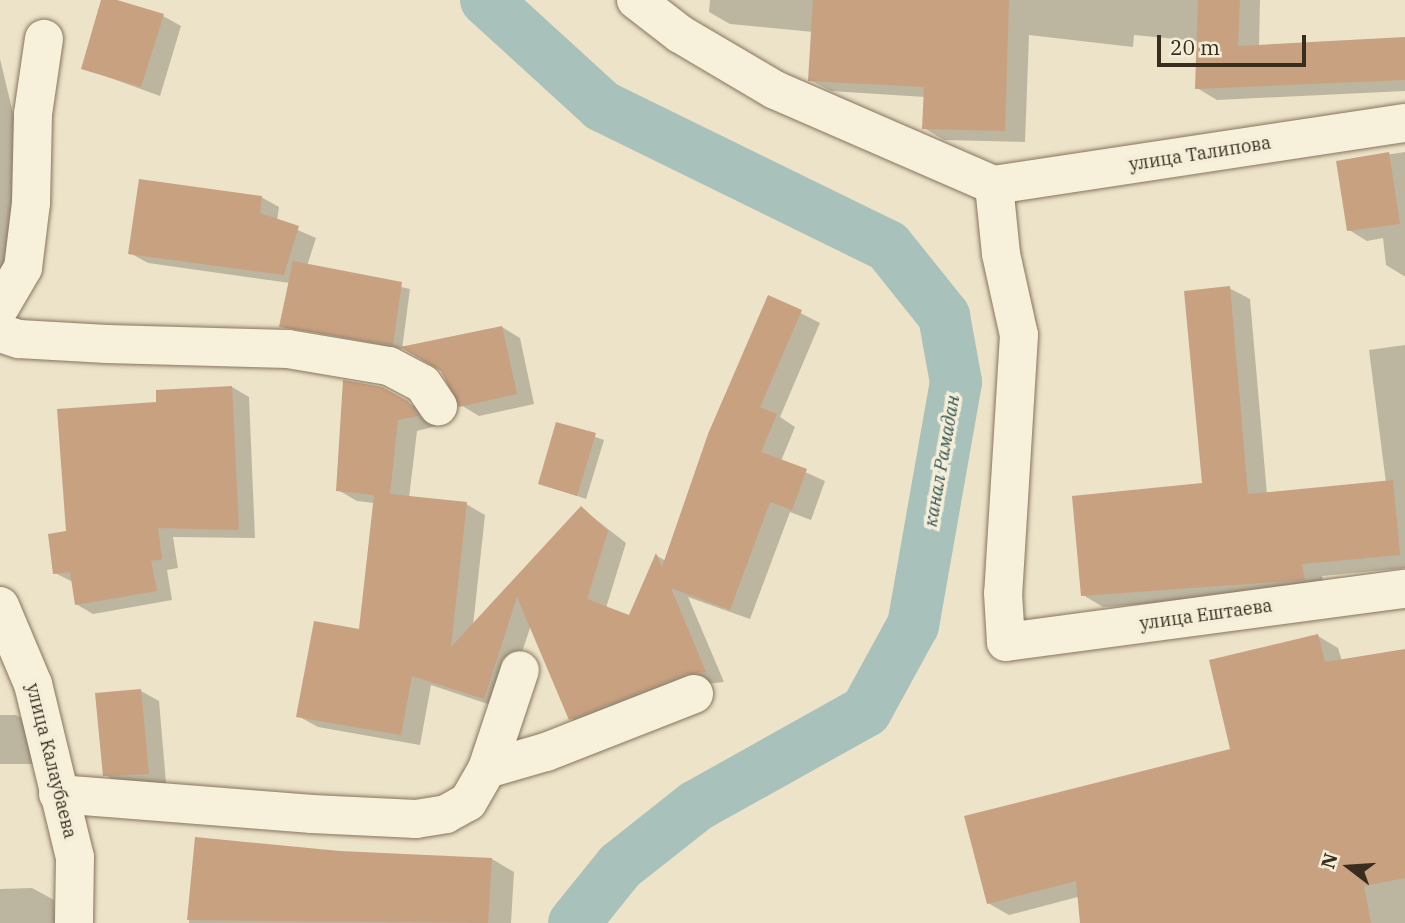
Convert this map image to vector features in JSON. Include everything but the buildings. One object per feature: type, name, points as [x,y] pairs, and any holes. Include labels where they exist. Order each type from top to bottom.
[{"type":"street","points":[[636,0],[680,34],[775,90],[994,185]]},
{"type":"street","points":[[0,307],[23,268],[31,203],[33,114],[44,39]]},
{"type":"street","name":"улица Талипова","points":[[994,185],[1405,123]]},
{"type":"street","name":"улица Ештаева","points":[[994,185],[1001,254],[1019,335],[1003,593],[1006,642],[1405,589]]},
{"type":"street","points":[[0,333],[19,339],[107,344],[257,346],[389,366],[423,383],[438,406]]},
{"type":"street","name":"улица Калаубаева","points":[[0,606],[33,684],[75,857],[74,923]]},
{"type":"street","points":[[58,794],[415,819],[446,814],[468,802],[487,769],[520,670]]},
{"type":"street","points":[[487,769],[546,752],[694,694]]},
{"type":"waterway","name":"канал Рамадан","points":[[486,0],[602,106],[888,246],[944,316],[956,382],[913,625],[866,711],[696,806],[620,866],[574,923]]}]
